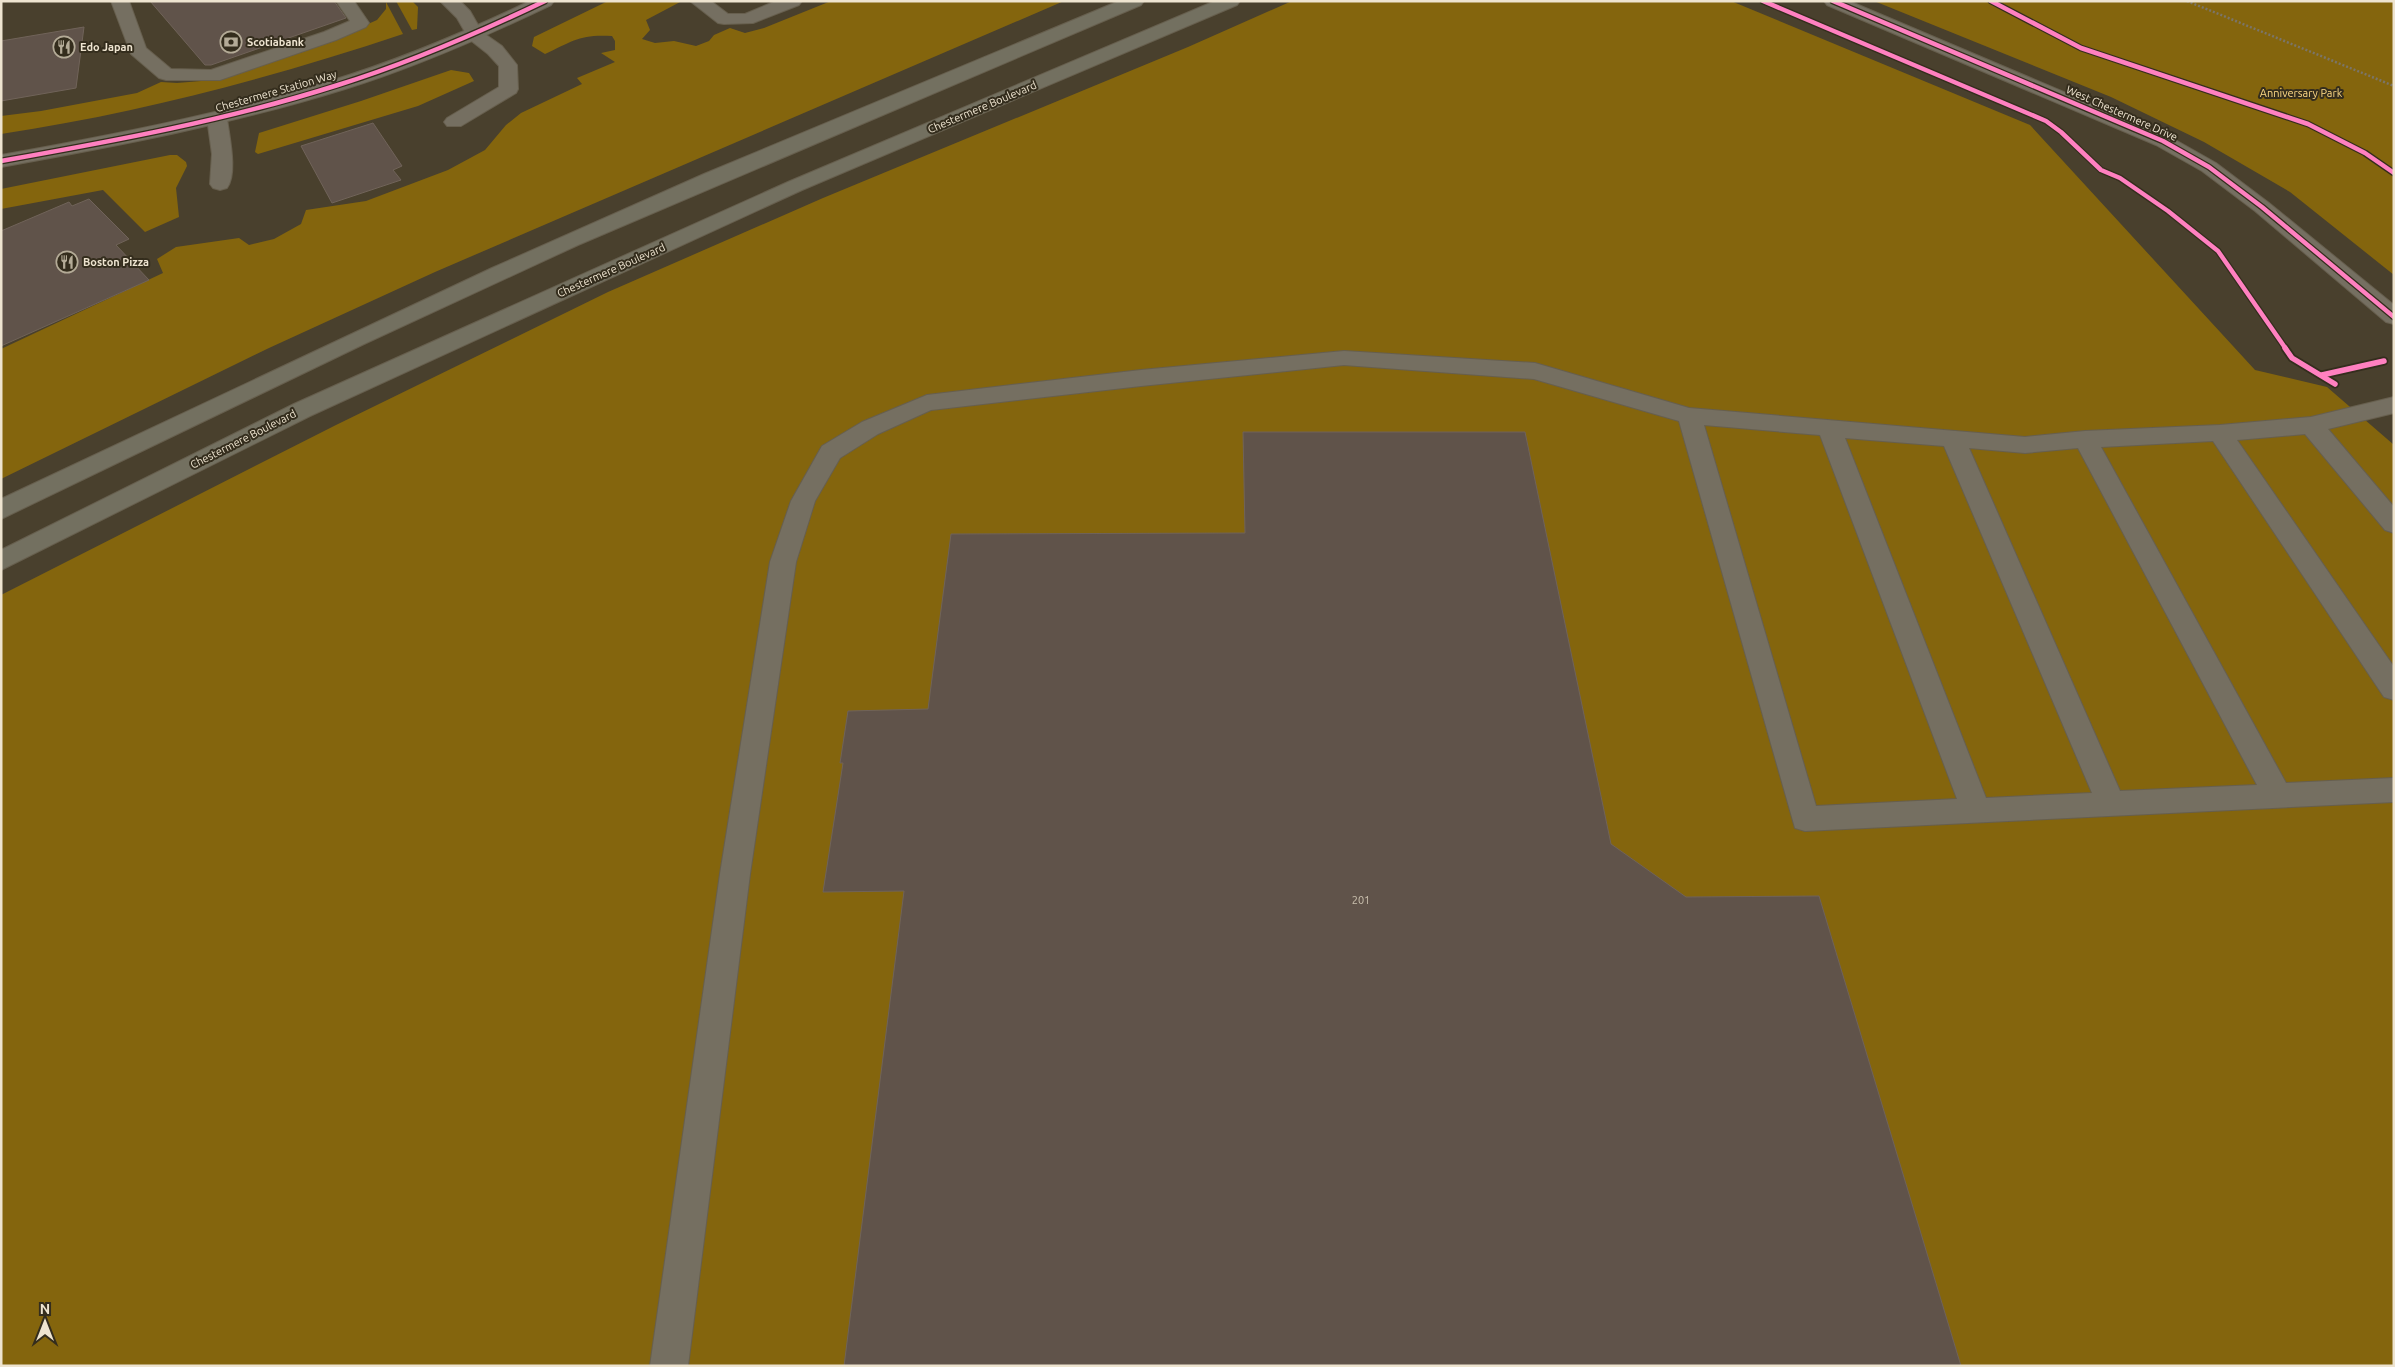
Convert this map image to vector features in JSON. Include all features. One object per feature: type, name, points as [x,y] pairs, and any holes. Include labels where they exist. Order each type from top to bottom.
[{"type":"main road","points":[[1,510],[391,322],[572,240],[798,142],[1135,1]]},
{"type":"main road","name":"Chestermere Boulevard","points":[[1,561],[311,406],[795,186],[1231,1]]},
{"type":"street","points":[[120,1],[138,50],[166,74],[213,76],[330,36],[360,22],[345,1]]},
{"type":"street","points":[[449,1],[464,15],[475,34],[496,50],[508,65],[509,89],[454,122]]},
{"type":"street","name":"Chestermere Station Way","points":[[1,161],[76,148],[217,118],[338,84],[475,34],[545,1]]},
{"type":"street","points":[[699,1],[724,19],[747,19],[793,1]]},
{"type":"street","name":"West Chestermere Drive","points":[[1833,1],[2163,141],[2209,167],[2262,207],[2394,317]]},
{"type":"street","points":[[217,118],[222,154],[220,184]]},
{"type":"street","points":[[669,1366],[735,874],[783,562],[803,501],[831,452],[870,428],[927,403],[1141,378],[1344,358],[1534,371],[1689,416],[2024,444],[2085,439],[2220,433],[2311,425],[2394,406]]},
{"type":"street","points":[[1689,416],[1805,819],[2394,790]]},
{"type":"street","points":[[2311,425],[2394,524]]},
{"type":"street","points":[[1829,428],[1976,810]]},
{"type":"street","points":[[2220,433],[2394,688]]},
{"type":"street","points":[[1953,439],[2111,803]]},
{"type":"street","points":[[2085,439],[2276,795]]},
{"type":"path","points":[[2187,1],[2394,86]]},
{"type":"green space","points":[[396,1],[412,1],[418,7],[417,29],[412,30]]},
{"type":"green space","points":[[608,1],[682,1],[646,20],[650,30],[642,39],[655,43],[674,41],[696,46],[709,41],[714,35],[730,28],[745,33],[764,28],[831,1],[1064,1],[435,272],[269,348],[1,479],[1,349],[163,273],[157,259],[176,247],[239,238],[249,245],[274,239],[301,224],[306,210],[366,201],[448,170],[485,150],[506,125],[521,113],[582,84],[577,78],[615,62],[601,53],[615,50],[615,41],[612,36],[584,37],[545,54],[532,46],[534,37]]},
{"type":"green space","points":[[1292,1],[1731,1],[2030,125],[2255,370],[2327,387],[2394,445],[2394,1366],[1,1366],[1,595],[336,425],[608,292],[823,198],[1188,47]]},
{"type":"green space","name":"Anniversary Park","points":[[1874,1],[2394,1],[2394,275],[2290,192],[2204,142],[2111,97]]},
{"type":"green space","points":[[386,2],[403,34],[304,65],[204,93],[103,116],[1,134],[1,116],[41,111],[137,93],[161,82],[201,81],[350,32],[377,20],[386,9]]},
{"type":"green space","points":[[451,70],[469,73],[474,81],[418,106],[258,154],[255,152],[259,133]]},
{"type":"green space","points":[[177,155],[186,162],[187,166],[176,188],[179,217],[145,232],[103,190],[1,209],[1,189]]},
{"type":"building","name":"Scotiabank","points":[[150,1],[334,1],[346,18],[211,65],[205,65]]},
{"type":"building","points":[[84,27],[76,88],[1,101],[1,41]]},
{"type":"building","points":[[373,123],[402,166],[393,170],[401,180],[332,203],[301,146]]},
{"type":"building","name":"Boston Pizza","points":[[89,199],[129,239],[116,245],[149,280],[1,346],[1,231],[69,202],[72,206]]},
{"type":"building","points":[[1243,432],[1525,432],[1611,844],[1686,897],[1819,896],[1961,1366],[844,1366],[904,891],[823,892],[843,763],[840,763],[848,711],[928,709],[951,534],[1245,533]]},
{"type":"cycle path","points":[[1,161],[213,119],[338,85],[469,36],[545,1]]},
{"type":"cycle path","points":[[1763,1],[2046,121],[2061,132],[2101,170],[2120,178],[2168,211],[2218,251],[2292,358],[2335,384]]},
{"type":"cycle path","points":[[1833,1],[2163,141],[2209,167],[2262,207],[2394,317]]},
{"type":"cycle path","points":[[1991,1],[2081,48],[2308,124],[2365,153],[2394,173]]},
{"type":"cycle path","points":[[2322,375],[2384,361]]},
{"type":"place","name":"Scotiabank","points":[[231,42]]},
{"type":"place","name":"Edo Japan","points":[[64,47]]},
{"type":"place","name":"Boston Pizza","points":[[67,262]]}]
